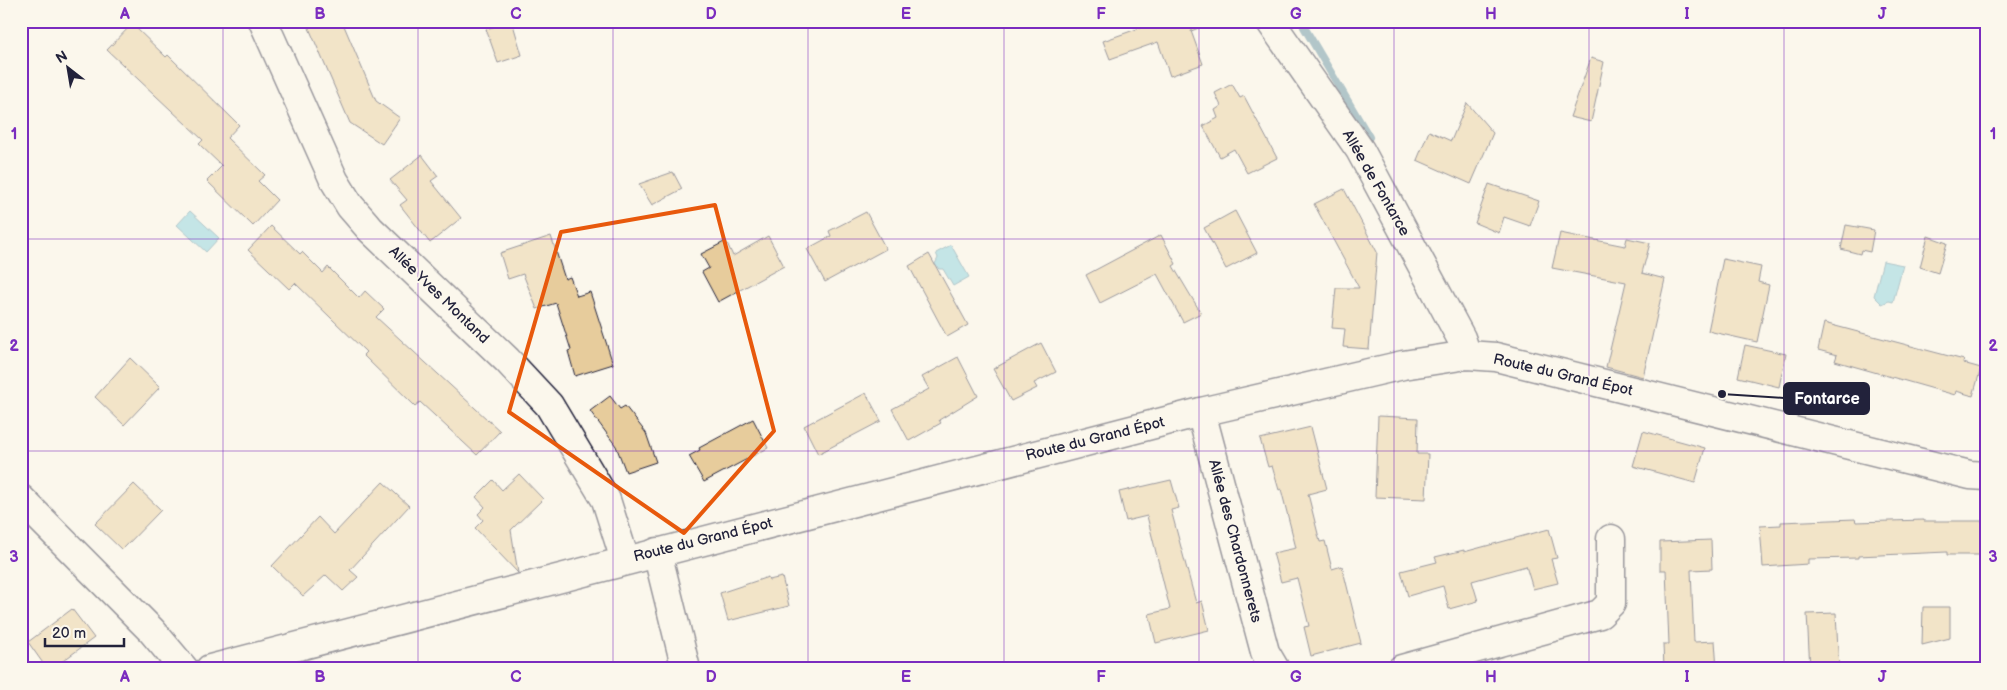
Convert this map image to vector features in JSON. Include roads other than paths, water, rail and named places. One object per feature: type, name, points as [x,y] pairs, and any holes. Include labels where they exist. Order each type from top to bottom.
[{"type":"street","name":"Allée Yves Montand","points":[[263,21],[334,180],[350,206],[370,229],[507,360],[550,405],[606,500],[625,560]]},
{"type":"street","name":"Allée de Fontarce","points":[[1270,21],[1360,150],[1461,338],[1467,355]]},
{"type":"street","name":"Route du Grand Épot","points":[[210,669],[1201,412],[1403,365],[1467,355],[1496,357],[1970,475],[1986,476]]},
{"type":"street","name":"Allée des Chardonnerets","points":[[1201,412],[1265,652],[1275,669]]},
{"type":"street","points":[[21,499],[152,631],[184,669]]},
{"type":"street","points":[[1402,669],[1600,614],[1611,603],[1611,539]]},
{"type":"street","points":[[657,552],[686,669]]},
{"type":"water","points":[[190,211],[219,238],[206,252],[177,225]]},
{"type":"water","points":[[951,245],[969,277],[953,286],[943,269],[939,269],[935,264],[938,258],[936,253]]},
{"type":"water","points":[[1883,261],[1903,265],[1893,302],[1889,301],[1882,304],[1874,296]]},
{"type":"waterway","points":[[1303,21],[1304,27],[1369,137]]},
{"type":"place","name":"Fontarce","points":[[1722,394]]}]
